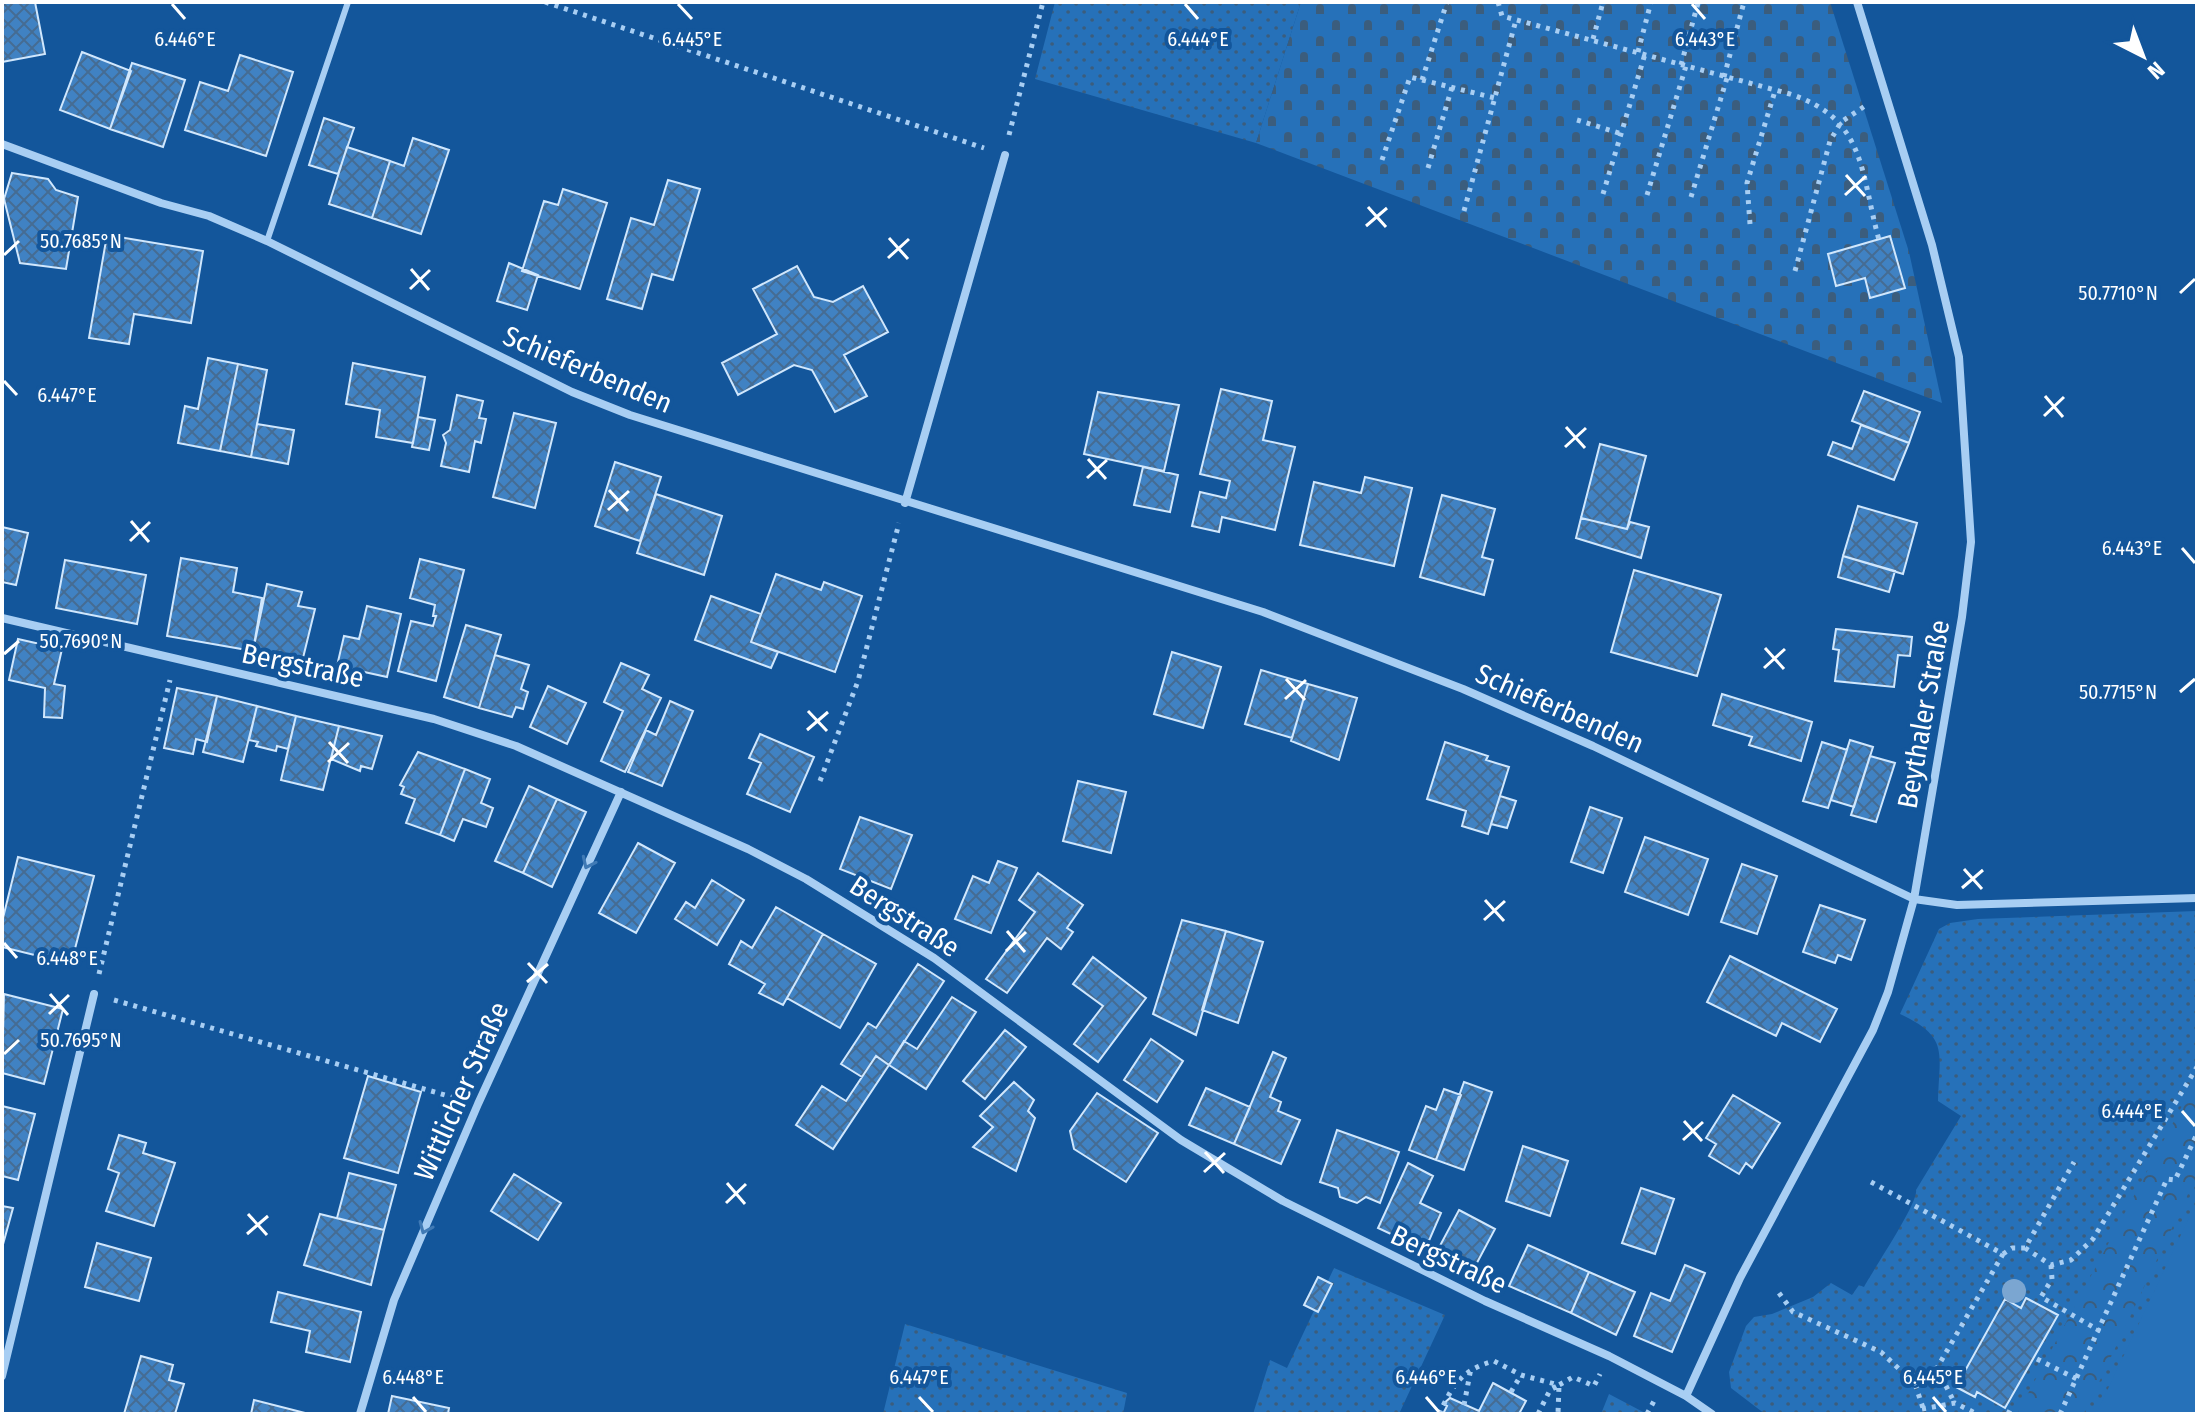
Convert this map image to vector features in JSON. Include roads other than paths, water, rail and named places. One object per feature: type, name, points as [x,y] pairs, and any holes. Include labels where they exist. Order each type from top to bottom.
[{"type":"street","name":"Beythaler Straße","points":[[1686,1396],[1740,1278],[1873,1030],[1888,992],[1914,899],[1962,617],[1971,542],[1959,357],[1932,245],[1857,2]]},
{"type":"street","name":"Schieferbenden","points":[[2,144],[161,203],[200,213],[267,241],[572,392],[659,425],[1263,612],[1463,689],[1593,746],[1914,899],[1957,905],[2197,898]]},
{"type":"street","points":[[905,503],[1005,155]]},
{"type":"street","name":"Bergstraße","points":[[2,618],[175,660],[398,708],[505,741],[748,849],[934,958],[1181,1140],[1283,1201],[1686,1396],[1712,1414]]},
{"type":"street","name":"Wittlicher Straße","points":[[360,1414],[394,1300],[478,1104],[621,792]]},
{"type":"street","points":[[2,1376],[94,994]]},
{"type":"lane","points":[[267,241],[348,2]]}]
